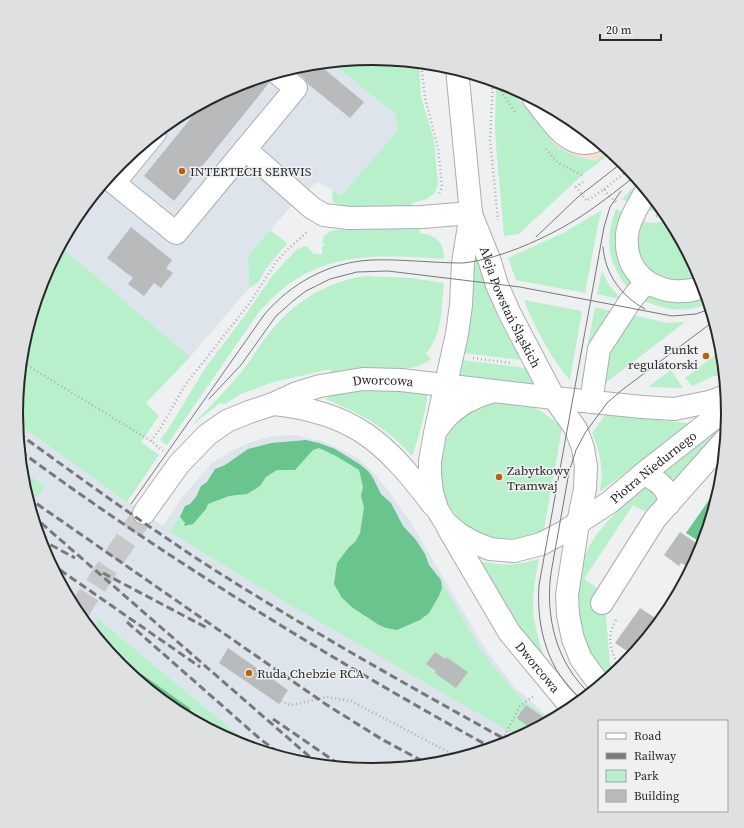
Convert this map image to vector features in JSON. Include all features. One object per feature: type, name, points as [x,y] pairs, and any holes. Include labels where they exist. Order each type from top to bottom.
[{"type":"main road","name":"Aleja Powstań Śląskich","points":[[441,515],[430,475],[430,461],[461,305],[463,263],[471,212],[458,76]]},
{"type":"main road","points":[[112,181],[176,233],[296,88],[282,77]]},
{"type":"main road","points":[[544,111],[564,135],[579,143],[591,143]]},
{"type":"main road","points":[[245,149],[312,208],[324,215],[349,218],[422,217],[471,212]]},
{"type":"main road","points":[[644,195],[634,211],[627,233],[626,247],[633,268],[646,282],[659,289],[678,292],[697,289]]},
{"type":"main road","name":"Aleja Powstań Śląskich","points":[[471,212],[507,306],[554,398],[576,429],[581,441],[586,466],[585,489],[573,559]]},
{"type":"main road","points":[[591,402],[599,349],[631,300],[646,282]]},
{"type":"main road","points":[[401,380],[413,378],[429,372],[444,363],[452,354]]},
{"type":"main road","name":"Dworcowa","points":[[144,513],[179,464],[207,435],[227,422],[249,412],[273,404],[297,393],[320,386],[362,379],[401,380],[554,398]]},
{"type":"main road","points":[[435,433],[450,413],[463,403],[496,390]]},
{"type":"main road","points":[[554,398],[642,408],[674,409],[709,402],[720,398]]},
{"type":"main road","name":"Dworcowa","points":[[273,404],[306,408],[339,419],[364,432],[386,449],[441,515],[509,632],[568,703]]},
{"type":"main road","name":"Piotra Niedurnego","points":[[441,515],[459,534],[490,549],[508,551],[526,549],[542,544],[610,502],[721,413]]},
{"type":"main road","points":[[602,603],[655,519],[719,447]]},
{"type":"main road","points":[[643,474],[657,480],[666,491],[669,504]]},
{"type":"main road","points":[[597,680],[581,659],[573,638],[568,614],[567,595],[573,559],[588,531],[610,502]]},
{"type":"path","points":[[422,69],[425,98],[438,148],[442,187],[436,199],[419,205],[422,217]]},
{"type":"path","points":[[493,87],[490,140],[498,226]]},
{"type":"path","points":[[604,189],[624,173]]},
{"type":"path","points":[[151,441],[160,429],[185,385],[249,304],[276,262],[324,215]]},
{"type":"path","points":[[452,354],[519,364],[524,364],[534,359]]},
{"type":"path","points":[[27,364],[151,441],[179,464]]},
{"type":"path","points":[[617,663],[610,644],[611,629],[618,617]]},
{"type":"path","points":[[504,737],[520,706],[534,696],[530,691]]},
{"type":"path","points":[[281,701],[292,705],[327,696],[351,700],[451,753]]},
{"type":"shaded area","points":[[337,67],[395,114],[398,130],[341,197],[334,191],[317,182],[293,204],[248,256],[249,288],[190,357],[64,250],[82,220],[95,202],[125,167],[160,137],[178,124],[218,101],[260,84],[304,72]]},
{"type":"shaded area","points":[[518,98],[566,124],[605,154],[596,161],[573,155],[559,148]]},
{"type":"shaded area","points":[[24,428],[163,526],[183,496],[212,463],[231,451],[248,443],[273,436],[293,435],[322,441],[342,450],[360,460],[373,472],[388,490],[409,520],[488,653],[515,687],[547,715],[506,736],[462,751],[418,760],[395,762],[372,763],[326,760],[282,751],[241,737],[97,618],[97,628],[95,626],[82,608],[59,568],[42,526],[32,493],[37,496],[45,486],[29,474]]},
{"type":"green space","points":[[372,65],[419,68],[421,97],[434,140],[438,184],[437,189],[429,198],[412,203],[413,210],[355,208],[333,203],[332,190],[341,196],[398,130],[395,114],[337,67]]},
{"type":"green space","points":[[496,88],[518,97],[559,148],[573,155],[596,161],[605,154],[607,156],[580,177],[519,234],[504,236],[495,128]]},
{"type":"green space","points":[[635,185],[639,190],[630,202],[622,199]]},
{"type":"green space","points":[[649,202],[655,211],[652,211],[644,208]]},
{"type":"green space","points":[[616,209],[625,213],[631,278],[629,290],[616,271],[610,252],[610,232]]},
{"type":"green space","points":[[602,210],[585,293],[516,280],[508,258],[565,232]]},
{"type":"green space","points":[[639,219],[648,223],[663,222],[685,260],[694,281],[691,282],[653,277],[634,251]]},
{"type":"green space","points":[[419,225],[420,233],[435,238],[441,244],[444,259],[391,256],[367,257],[344,260],[321,267],[300,277],[279,292],[259,312],[167,445],[160,440],[206,367],[246,314],[272,276],[297,249],[306,246],[314,254],[322,254],[322,248],[325,244],[322,243],[323,237],[330,231],[352,228]]},
{"type":"green space","points":[[270,230],[287,243],[266,269],[258,283],[249,288],[248,256]]},
{"type":"green space","points":[[64,250],[190,357],[146,403],[159,416],[141,442],[159,455],[127,502],[24,428],[26,368],[35,324],[50,280]]},
{"type":"green space","points":[[474,255],[477,255],[498,318],[521,360],[464,353],[472,305]]},
{"type":"green space","points":[[602,271],[609,285],[622,300],[597,294]]},
{"type":"green space","points":[[364,276],[411,278],[444,283],[440,320],[436,338],[426,353],[431,359],[412,368],[376,369],[332,373],[331,369],[274,382],[241,394],[225,404],[220,403],[192,425],[230,385],[271,330],[285,315],[305,299],[327,287],[339,282]]},
{"type":"green space","points":[[699,293],[703,306],[682,310],[656,306],[639,299],[649,295]]},
{"type":"green space","points":[[524,300],[582,311],[570,380],[563,372],[544,342]]},
{"type":"green space","points":[[595,307],[615,312],[587,382],[581,382]]},
{"type":"green space","points":[[629,314],[667,323],[685,322],[604,384],[604,352]]},
{"type":"green space","points":[[716,355],[719,376],[714,376],[692,386],[685,378]]},
{"type":"green space","points":[[463,360],[526,368],[535,384],[460,376]]},
{"type":"green space","points":[[671,370],[683,388],[648,387]]},
{"type":"green space","points":[[381,390],[427,394],[424,415],[413,455],[411,455],[402,445],[382,429],[361,415],[325,399],[336,394]]},
{"type":"green space","points":[[514,402],[540,411],[562,428],[544,529],[521,537],[497,538],[474,530],[453,512],[446,502],[442,492],[439,463],[444,442],[450,432],[466,416],[475,410],[486,406],[498,403]]},
{"type":"green space","points":[[605,415],[689,424],[601,491],[602,475],[600,461],[597,446],[592,433]]},
{"type":"green space","points":[[720,427],[720,438],[674,489],[662,472]]},
{"type":"green space","points":[[306,440],[335,449],[361,465],[369,472],[381,494],[391,503],[403,526],[416,540],[425,554],[429,565],[441,580],[442,588],[429,613],[420,620],[397,630],[386,628],[353,608],[342,598],[334,584],[337,563],[349,547],[355,542],[360,533],[364,507],[361,496],[363,487],[359,470],[319,448],[313,450],[295,470],[277,470],[266,477],[260,486],[247,494],[229,496],[208,504],[206,509],[193,524],[184,526],[185,523],[180,517],[185,506],[190,504],[196,497],[201,486],[207,482],[215,469],[225,465],[248,449],[271,443]]},
{"type":"green space","points":[[319,448],[359,470],[363,487],[362,496],[364,507],[360,533],[355,542],[349,547],[342,598],[353,608],[379,625],[429,613],[439,594],[441,580],[480,649],[521,699],[545,716],[512,733],[270,593],[170,532],[180,517],[185,523],[206,509],[207,504],[229,496],[238,496],[260,486],[266,477],[277,470],[295,470],[313,450]]},
{"type":"green space","points":[[29,474],[45,486],[37,497],[33,494]]},
{"type":"green space","points":[[648,483],[658,498],[651,508],[644,511],[633,505],[584,579],[597,588],[606,616],[610,664],[612,667],[602,676],[586,646],[580,623],[578,610],[579,583],[584,559],[588,550],[596,536],[616,512]]},
{"type":"green space","points":[[710,498],[697,540],[686,533]]},
{"type":"green space","points":[[539,559],[533,608],[544,657],[524,635],[481,564],[482,562],[499,564],[524,563]]},
{"type":"green space","points":[[97,618],[241,737],[218,727],[189,711],[191,709],[125,661],[97,628]]},
{"type":"green space","points":[[132,667],[191,709],[189,711],[178,704]]},
{"type":"building","points":[[324,68],[364,102],[350,118],[308,84],[304,78],[298,73]]},
{"type":"building","points":[[268,81],[269,83],[174,201],[144,176],[194,115],[238,92]]},
{"type":"building","points":[[131,227],[172,260],[166,268],[173,273],[161,288],[154,283],[144,296],[128,284],[133,278],[107,258]]},
{"type":"building","points":[[680,532],[696,543],[686,566],[681,563],[679,566],[664,555]]},
{"type":"building","points":[[640,608],[655,618],[628,651],[615,643]]},
{"type":"building","name":"Ruda Chebzie RCA","points":[[228,648],[288,690],[279,704],[219,663]]},
{"type":"building","points":[[435,652],[445,659],[446,657],[468,672],[456,688],[435,673],[436,671],[426,664]]},
{"type":"building","points":[[526,705],[544,717],[528,726],[517,718]]},
{"type":"tunnel","points":[[81,607],[144,513]]},
{"type":"tram line","points":[[536,237],[578,197],[618,166]]},
{"type":"tram line","points":[[131,504],[264,315],[286,293],[299,284],[326,270],[356,262],[383,260],[463,263],[478,261],[511,251],[545,237],[576,220],[630,180]]},
{"type":"tram line","points":[[577,696],[570,689],[561,676],[553,663],[547,648],[542,633],[539,585],[604,227],[610,207],[621,191]]},
{"type":"tram line","points":[[603,247],[607,266],[616,283],[629,298],[645,309]]},
{"type":"tram line","points":[[209,399],[241,365],[276,316],[294,300],[306,291],[330,279],[357,272],[388,271],[520,287],[672,316],[696,314],[705,311]]},
{"type":"tram line","points":[[586,690],[578,682],[561,653],[552,622],[550,606],[551,573],[569,472],[576,450],[585,433],[607,403],[709,325]]},
{"type":"railway","points":[[24,437],[153,529],[275,608],[353,654],[502,737]]},
{"type":"railway","points":[[26,455],[192,570],[371,679],[484,744]]},
{"type":"railway","points":[[35,502],[327,705],[383,740],[420,760]]},
{"type":"railway","points":[[41,523],[310,757]]},
{"type":"railway","points":[[48,544],[75,558]]},
{"type":"railway","points":[[60,570],[200,667]]},
{"type":"railway","points":[[103,573],[209,629]]},
{"type":"railway","points":[[127,622],[272,748]]},
{"type":"railway","points":[[273,719],[334,761]]},
{"type":"place","name":"INTERTECH SERWIS","points":[[182,171]]},
{"type":"place","name":"Punkt regulatorski","points":[[706,356]]},
{"type":"place","name":"Zabytkowy Tramwaj","points":[[499,477]]},
{"type":"place","name":"Ruda Chebzie RCA","points":[[249,673]]}]
